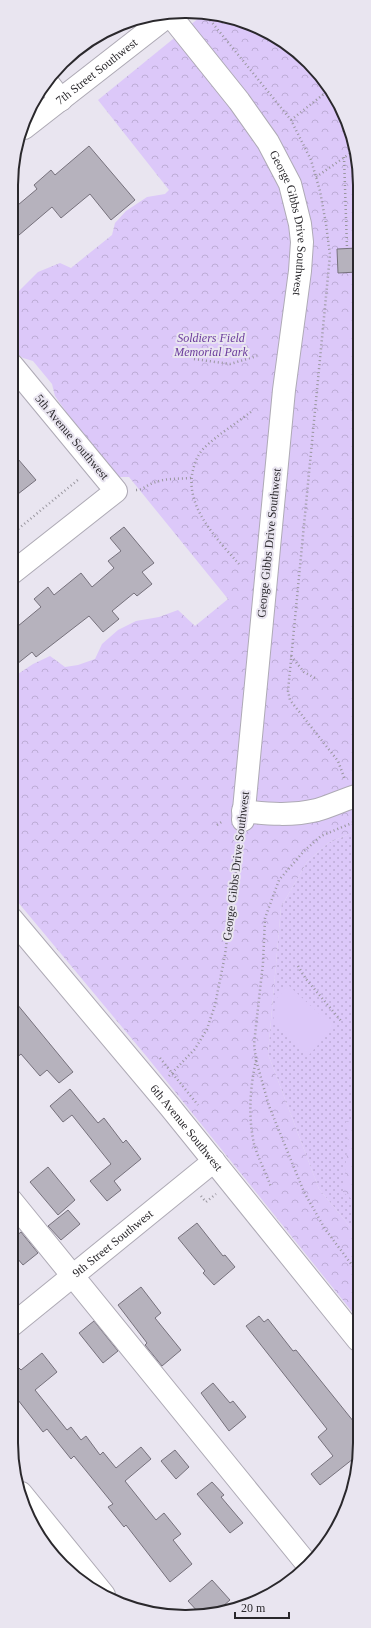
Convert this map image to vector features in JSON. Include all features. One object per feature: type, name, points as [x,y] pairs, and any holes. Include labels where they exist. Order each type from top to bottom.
[{"type":"street","name":"George Gibbs Drive Southwest","points":[[172,18],[239,101],[268,142],[290,184],[300,224],[302,242],[300,271],[284,390],[243,816]]},
{"type":"street","name":"7th Street Southwest","points":[[32,118],[54,91],[163,19]]},
{"type":"street","name":"5th Avenue Southwest","points":[[18,372],[116,491]]},
{"type":"street","points":[[18,568],[116,491]]},
{"type":"street","points":[[243,816],[296,814],[318,810],[353,796]]},
{"type":"street","name":"6th Avenue Southwest","points":[[18,926],[155,1089],[353,1334]]},
{"type":"street","name":"9th Street Southwest","points":[[18,1320],[214,1161]]},
{"type":"street","points":[[18,1209],[304,1561]]},
{"type":"street","points":[[30,1504],[93,1583]]},
{"type":"path","points":[[210,20],[291,120],[311,160],[326,224],[330,255],[288,691],[290,700],[338,761],[353,794]]},
{"type":"path","points":[[291,120],[325,93]]},
{"type":"path","points":[[316,177],[350,153]]},
{"type":"path","points":[[344,157],[347,248]]},
{"type":"path","points":[[194,359],[230,364],[257,356]]},
{"type":"path","points":[[239,564],[202,518],[193,494],[191,478],[196,460],[204,448],[252,411]]},
{"type":"path","points":[[116,491],[140,490],[152,483],[165,479],[191,478]]},
{"type":"path","points":[[18,529],[79,479]]},
{"type":"path","points":[[291,656],[304,672],[315,678]]},
{"type":"path","name":"George Gibbs Drive Southwest","points":[[155,1089],[172,1074],[195,1049],[207,1029],[215,1005],[225,955],[243,816]]},
{"type":"path","points":[[353,822],[321,836],[304,851],[279,880],[265,918],[263,963],[255,1024],[254,1044],[256,1060],[269,1106],[304,1192],[325,1229],[353,1266]]},
{"type":"path","points":[[298,966],[306,979],[342,1022]]},
{"type":"path","points":[[160,1058],[198,1105]]},
{"type":"path","points":[[256,1060],[251,1084],[250,1117],[254,1144],[271,1187]]},
{"type":"green space","name":"Soldiers Field Memorial Park","points":[[199,18],[218,21],[260,35],[279,46],[304,67],[325,92],[336,111],[350,153],[353,175],[353,833],[328,843],[307,862],[281,907],[268,1054],[319,1189],[353,1230],[353,1313],[147,1057],[18,902],[18,674],[33,664],[50,656],[65,667],[78,665],[95,659],[102,644],[118,630],[136,621],[159,617],[178,610],[195,626],[228,599],[129,477],[115,477],[102,463],[55,396],[52,384],[33,361],[23,358],[18,354],[18,292],[38,272],[60,263],[71,268],[112,235],[115,223],[126,211],[147,197],[165,194],[169,190],[98,100]]},
{"type":"green space","points":[[353,833],[353,1230],[319,1189],[268,1054],[281,907],[307,862],[328,843]]},
{"type":"green space","points":[[288,985],[334,1027],[309,1055],[273,1023],[276,999]]},
{"type":"green space","points":[[353,1118],[353,1200],[343,1192],[348,1141],[346,1122]]},
{"type":"building","points":[[89,146],[135,200],[111,220],[90,194],[61,218],[52,207],[18,236],[18,205],[37,189],[34,185],[51,170],[55,175]]},
{"type":"building","points":[[353,248],[353,272],[338,273],[337,249]]},
{"type":"building","points":[[18,459],[36,480],[18,494]]},
{"type":"building","points":[[124,527],[154,563],[142,572],[152,584],[137,596],[134,593],[112,611],[119,619],[103,632],[89,616],[36,657],[32,652],[18,663],[18,626],[41,607],[34,599],[48,587],[54,595],[81,573],[92,587],[114,568],[108,561],[121,551],[110,538]]},
{"type":"building","points":[[18,1005],[73,1072],[59,1083],[47,1070],[40,1076],[21,1054],[18,1056]]},
{"type":"building","points":[[70,1089],[98,1123],[104,1118],[123,1143],[126,1140],[141,1159],[114,1181],[121,1190],[107,1201],[90,1181],[111,1164],[72,1115],[63,1122],[50,1106]]},
{"type":"building","points":[[48,1167],[75,1200],[58,1215],[30,1182]]},
{"type":"building","points":[[68,1210],[80,1224],[61,1240],[48,1226]]},
{"type":"building","points":[[197,1223],[223,1256],[225,1255],[235,1267],[214,1285],[203,1273],[205,1271],[178,1238]]},
{"type":"building","points":[[21,1232],[38,1253],[23,1265],[18,1259],[18,1234]]},
{"type":"building","points":[[141,1287],[161,1313],[155,1318],[181,1350],[162,1366],[145,1345],[147,1343],[118,1305]]},
{"type":"building","points":[[259,1316],[264,1322],[268,1319],[293,1351],[296,1350],[353,1421],[352,1459],[320,1485],[311,1474],[333,1456],[318,1437],[327,1429],[246,1326]]},
{"type":"building","points":[[94,1321],[118,1351],[103,1363],[79,1333]]},
{"type":"building","points":[[42,1353],[57,1372],[35,1390],[67,1430],[71,1427],[81,1440],[86,1436],[100,1455],[103,1452],[116,1468],[141,1447],[151,1459],[125,1481],[156,1520],[164,1513],[181,1534],[173,1540],[192,1564],[170,1582],[126,1525],[124,1527],[108,1507],[113,1504],[74,1456],[71,1459],[47,1429],[43,1432],[18,1400],[18,1369],[21,1370]]},
{"type":"building","points":[[213,1383],[230,1403],[233,1401],[246,1417],[229,1431],[201,1393]]},
{"type":"building","points":[[175,1450],[189,1467],[176,1479],[161,1461]]},
{"type":"building","points":[[212,1482],[224,1495],[221,1497],[243,1523],[230,1533],[197,1494]]},
{"type":"building","points":[[212,1580],[230,1600],[224,1605],[196,1610],[188,1601]]}]
